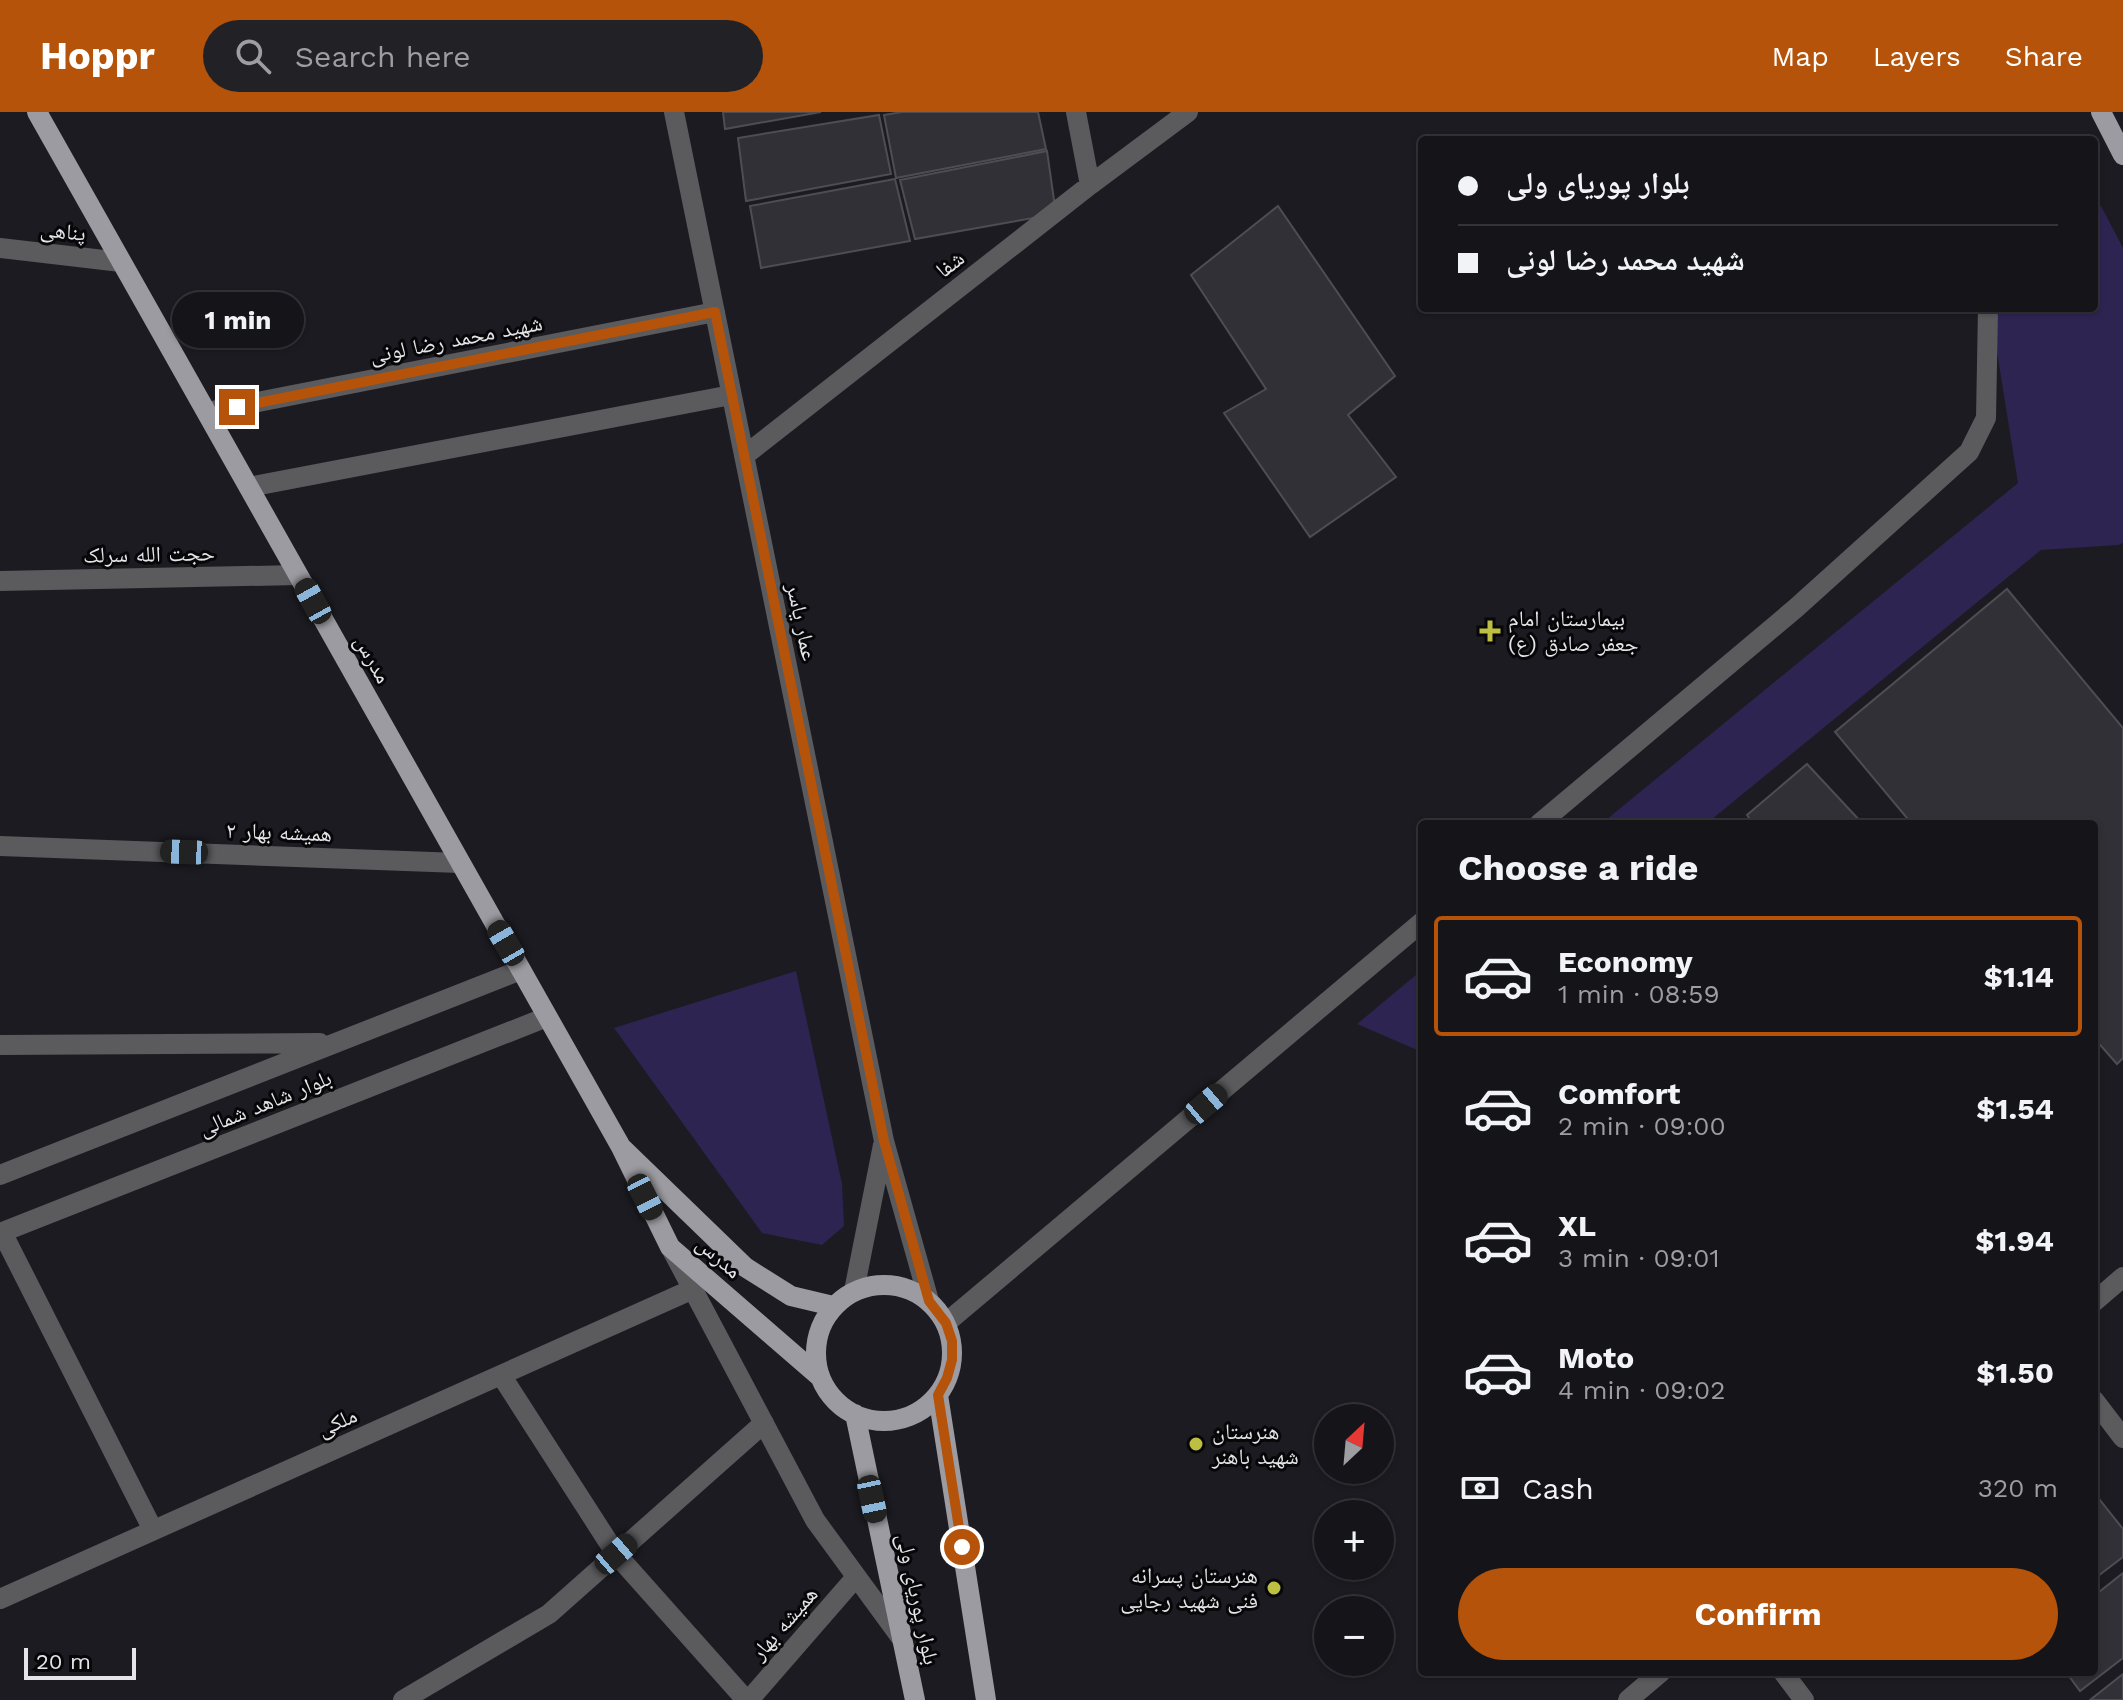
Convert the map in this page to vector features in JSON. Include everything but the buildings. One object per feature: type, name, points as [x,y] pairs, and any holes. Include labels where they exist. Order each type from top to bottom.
[{"type":"main road","name":"مدرس","points":[[37,112],[621,1147],[670,1247],[820,1377]]},
{"type":"main road","points":[[2101,112],[2123,155]]},
{"type":"main road","name":"مدرس","points":[[621,1147],[745,1267],[791,1296],[833,1306]]},
{"type":"main road","points":[[878,1285],[905,1288],[929,1301],[946,1323],[952,1341],[952,1360],[947,1378],[938,1395],[921,1410],[900,1419],[877,1420],[855,1414],[834,1399],[820,1377],[815,1353],[820,1328],[833,1306],[854,1291],[878,1285]]},
{"type":"main road","points":[[938,1395],[986,1700]]},
{"type":"main road","name":"بلوار پوریای ولی","points":[[855,1414],[915,1700]]},
{"type":"street","name":"عمار یاسر","points":[[674,112],[884,1141],[929,1301]]},
{"type":"street","points":[[1076,112],[1090,185]]},
{"type":"street","name":"شفا","points":[[744,456],[1188,112]]},
{"type":"street","name":"پناهی","points":[[0,248],[121,262]]},
{"type":"street","name":"شهید محمد رضا لونی","points":[[207,412],[715,312]]},
{"type":"street","points":[[1544,820],[1796,608],[1969,452],[1986,418],[1988,312]]},
{"type":"street","points":[[249,487],[731,395]]},
{"type":"street","name":"حجت الله سرلک","points":[[0,581],[298,575]]},
{"type":"street","name":"همیشه بهار ۲","points":[[0,846],[460,863]]},
{"type":"street","points":[[946,1323],[1418,925]]},
{"type":"street","name":"بلوار شاهد شمالی","points":[[0,1175],[521,970]]},
{"type":"street","name":"بلوار شاهد شمالی","points":[[1,1233],[547,1017]]},
{"type":"street","points":[[0,1045],[333,1043]]},
{"type":"street","name":"عمار یاسر","points":[[854,1291],[884,1141]]},
{"type":"street","points":[[1,1233],[153,1530]]},
{"type":"street","points":[[670,1247],[815,1520],[902,1639]]},
{"type":"street","points":[[2098,1299],[2123,1277]]},
{"type":"street","name":"ملکی","points":[[0,1599],[693,1289]]},
{"type":"street","points":[[501,1375],[616,1554],[747,1700]]},
{"type":"street","points":[[2098,1405],[2123,1438]]},
{"type":"street","points":[[403,1700],[549,1614],[764,1423]]},
{"type":"street","name":"همیشه بهار","points":[[747,1700],[856,1577]]},
{"type":"street","points":[[1628,1700],[1656,1676]]},
{"type":"street","points":[[1786,1676],[1804,1700]]},
{"type":"shaded area","points":[[2101,206],[2123,248],[2123,543],[2041,550],[1711,820],[1606,820],[2018,483],[1991,312],[2098,312],[2098,209]]},
{"type":"shaded area","points":[[796,971],[842,1184],[844,1226],[822,1245],[762,1233],[614,1028]]},
{"type":"shaded area","points":[[1418,973],[1418,1050],[1357,1024]]},
{"type":"place","name":"بیمارستان امام جعفر صادق (ع)","points":[[1490,631]]},
{"type":"place","name":"هنرستان شهید باهنر","points":[[1196,1444]]},
{"type":"place","name":"هنرستان پسرانه فنی شهید رجایی","points":[[1274,1588]]},
{"type":"route","points":[[237,407],[715,312],[884,1141],[929,1301],[946,1323],[952,1341],[952,1360],[938,1395],[962,1547]]}]
